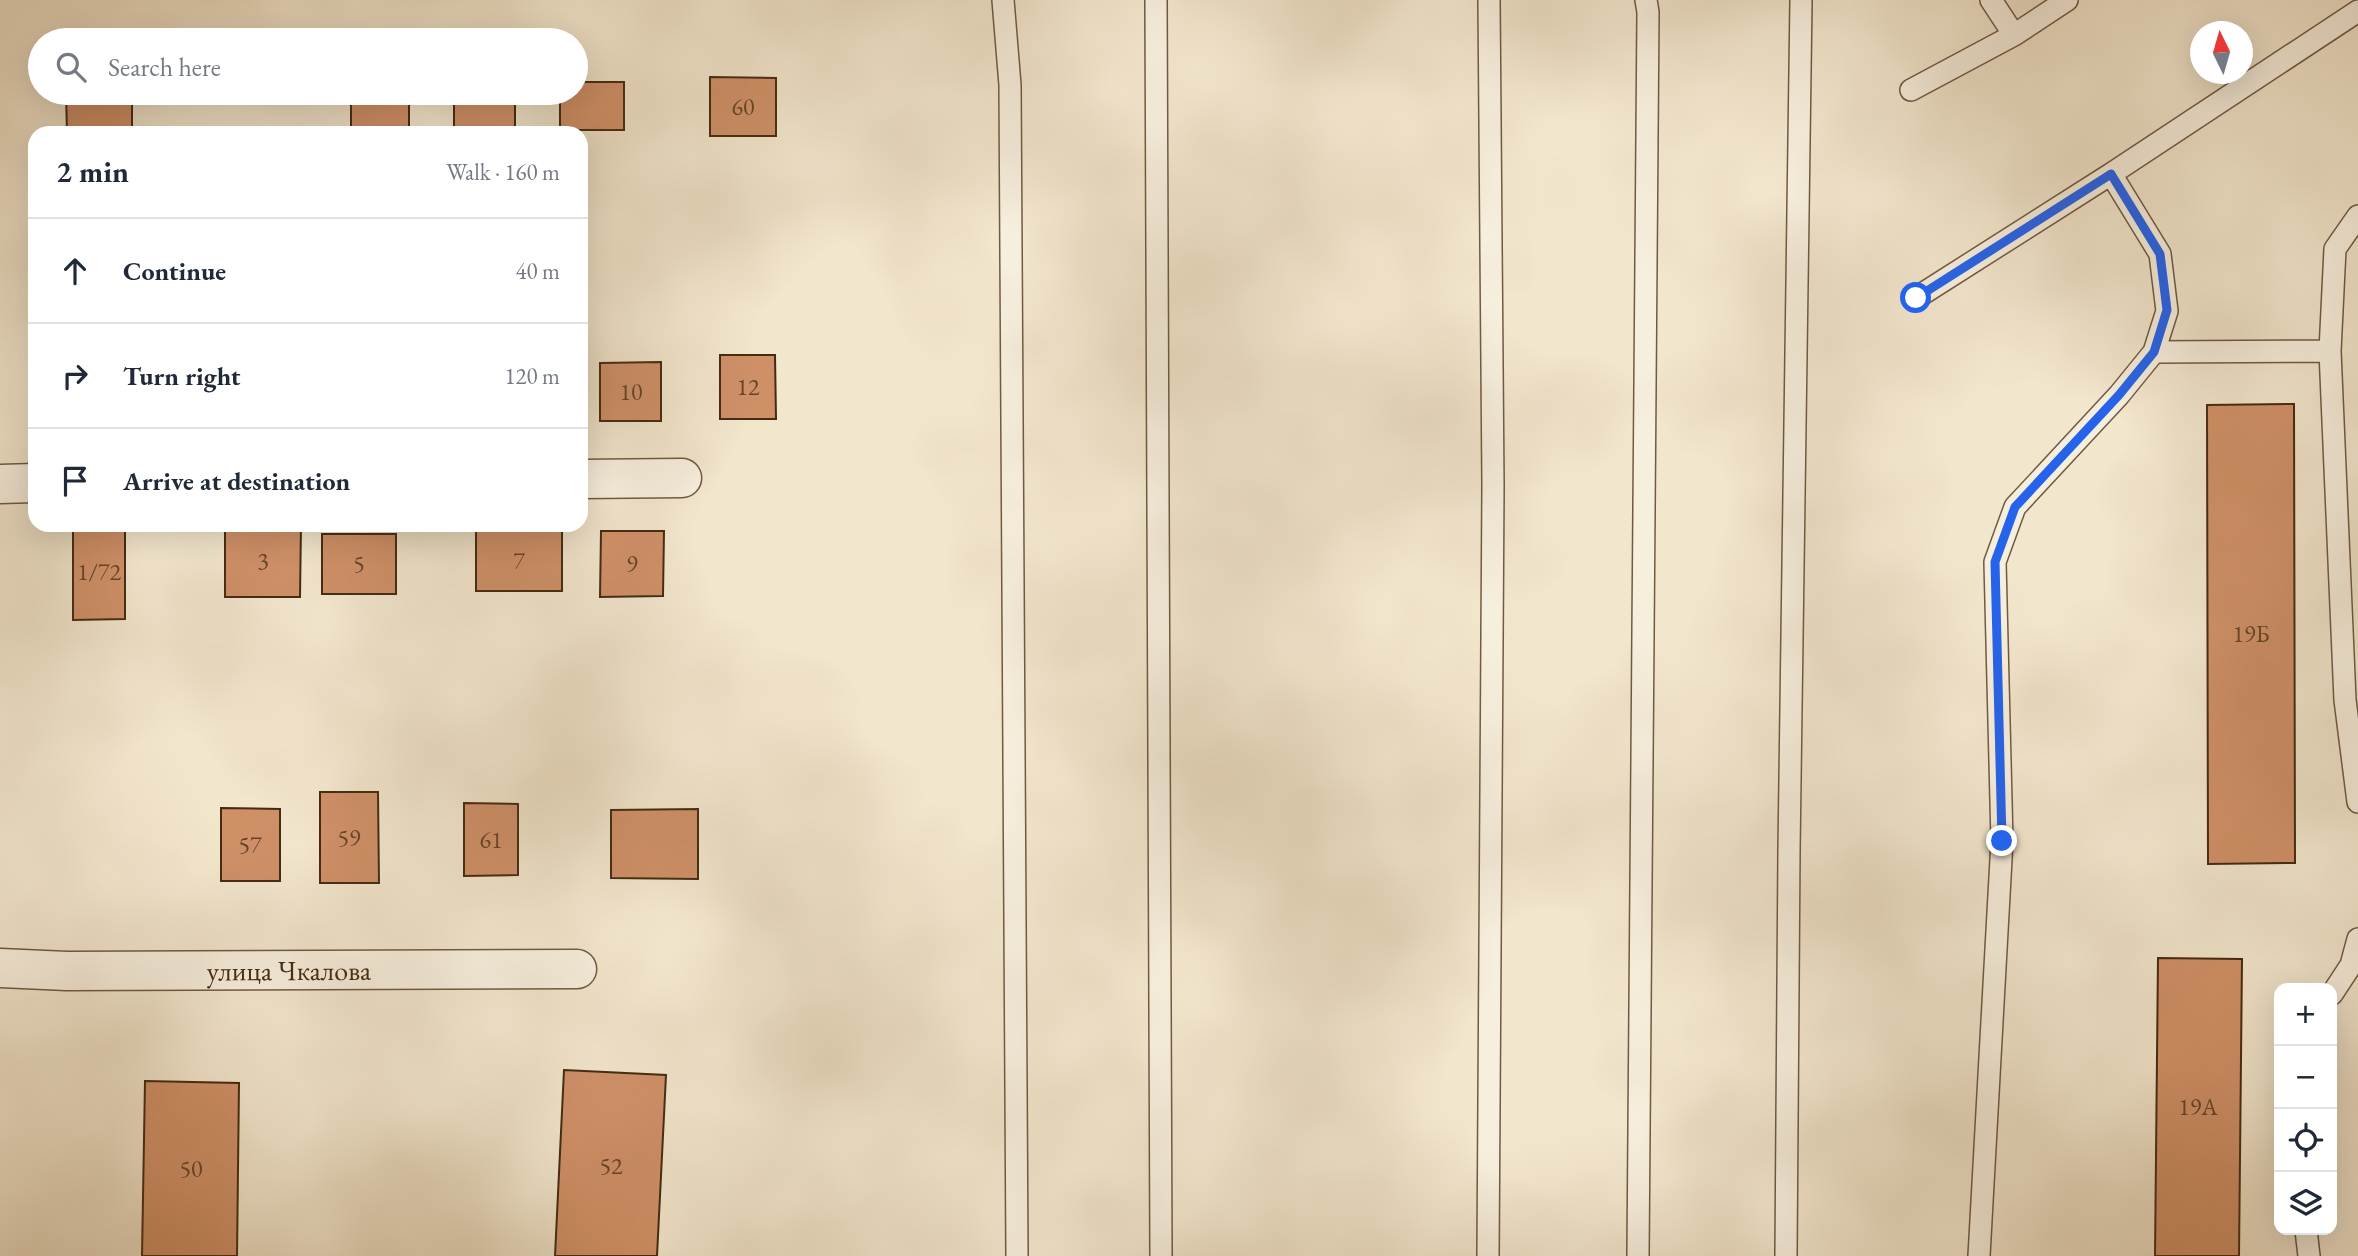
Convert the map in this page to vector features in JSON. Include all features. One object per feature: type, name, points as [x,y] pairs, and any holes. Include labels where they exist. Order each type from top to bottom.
[{"type":"street","points":[[588,479],[682,478]]},
{"type":"street","points":[[0,484],[28,484]]},
{"type":"street","name":"улица Чкалова","points":[[0,968],[67,971],[578,969]]},
{"type":"lane","points":[[1003,0],[1010,85],[1017,1256]]},
{"type":"lane","points":[[1156,0],[1161,1256]]},
{"type":"lane","points":[[1488,1256],[1493,485],[1489,0]]},
{"type":"lane","points":[[1638,1256],[1646,0]]},
{"type":"lane","points":[[1786,1256],[1801,0]]},
{"type":"lane","points":[[1991,0],[2014,35]]},
{"type":"lane","points":[[1911,90],[2014,35],[2067,0]]},
{"type":"lane","points":[[1916,298],[2111,174],[2358,11]]},
{"type":"lane","points":[[1979,1256],[2002,841],[1995,562],[2015,507],[2119,395],[2154,352],[2167,310],[2160,254],[2111,174]]},
{"type":"lane","points":[[2358,216],[2335,249],[2330,351],[2345,700],[2358,802]]},
{"type":"lane","points":[[2154,352],[2330,351]]},
{"type":"lane","points":[[2337,986],[2351,965],[2358,939]]},
{"type":"lane","points":[[2307,1235],[2309,1256]]},
{"type":"building","points":[[710,77],[776,78],[776,136],[710,136]]},
{"type":"building","points":[[588,82],[624,82],[624,130],[588,130],[588,126],[560,126],[560,105],[588,105]]},
{"type":"building","points":[[66,105],[132,105],[132,126],[67,126]]},
{"type":"building","points":[[351,105],[409,105],[409,126],[351,126]]},
{"type":"building","points":[[454,105],[515,105],[515,126],[454,126]]},
{"type":"building","points":[[720,355],[775,355],[776,419],[720,419]]},
{"type":"building","points":[[661,362],[661,421],[600,421],[600,363]]},
{"type":"building","points":[[2294,404],[2295,863],[2208,864],[2207,405]]},
{"type":"building","points":[[601,531],[664,531],[663,596],[600,597]]},
{"type":"building","points":[[73,532],[125,532],[125,619],[73,620]]},
{"type":"building","points":[[225,532],[301,532],[300,597],[225,597]]},
{"type":"building","points":[[476,532],[562,532],[562,591],[476,591]]},
{"type":"building","points":[[322,534],[396,534],[396,594],[322,594]]},
{"type":"building","points":[[320,792],[378,792],[379,883],[320,883]]},
{"type":"building","points":[[464,803],[518,804],[518,875],[464,876]]},
{"type":"building","points":[[221,808],[280,809],[280,881],[221,881]]},
{"type":"building","points":[[698,809],[698,879],[611,878],[611,810]]},
{"type":"building","points":[[2158,958],[2242,959],[2239,1256],[2155,1256]]},
{"type":"building","points":[[564,1070],[666,1075],[657,1256],[555,1256]]},
{"type":"building","points":[[145,1081],[239,1083],[237,1256],[142,1256]]},
{"type":"route","points":[[1916,298],[2111,174],[2160,254],[2167,310],[2154,352],[2119,395],[2015,507],[1995,562],[2002,841]]}]
